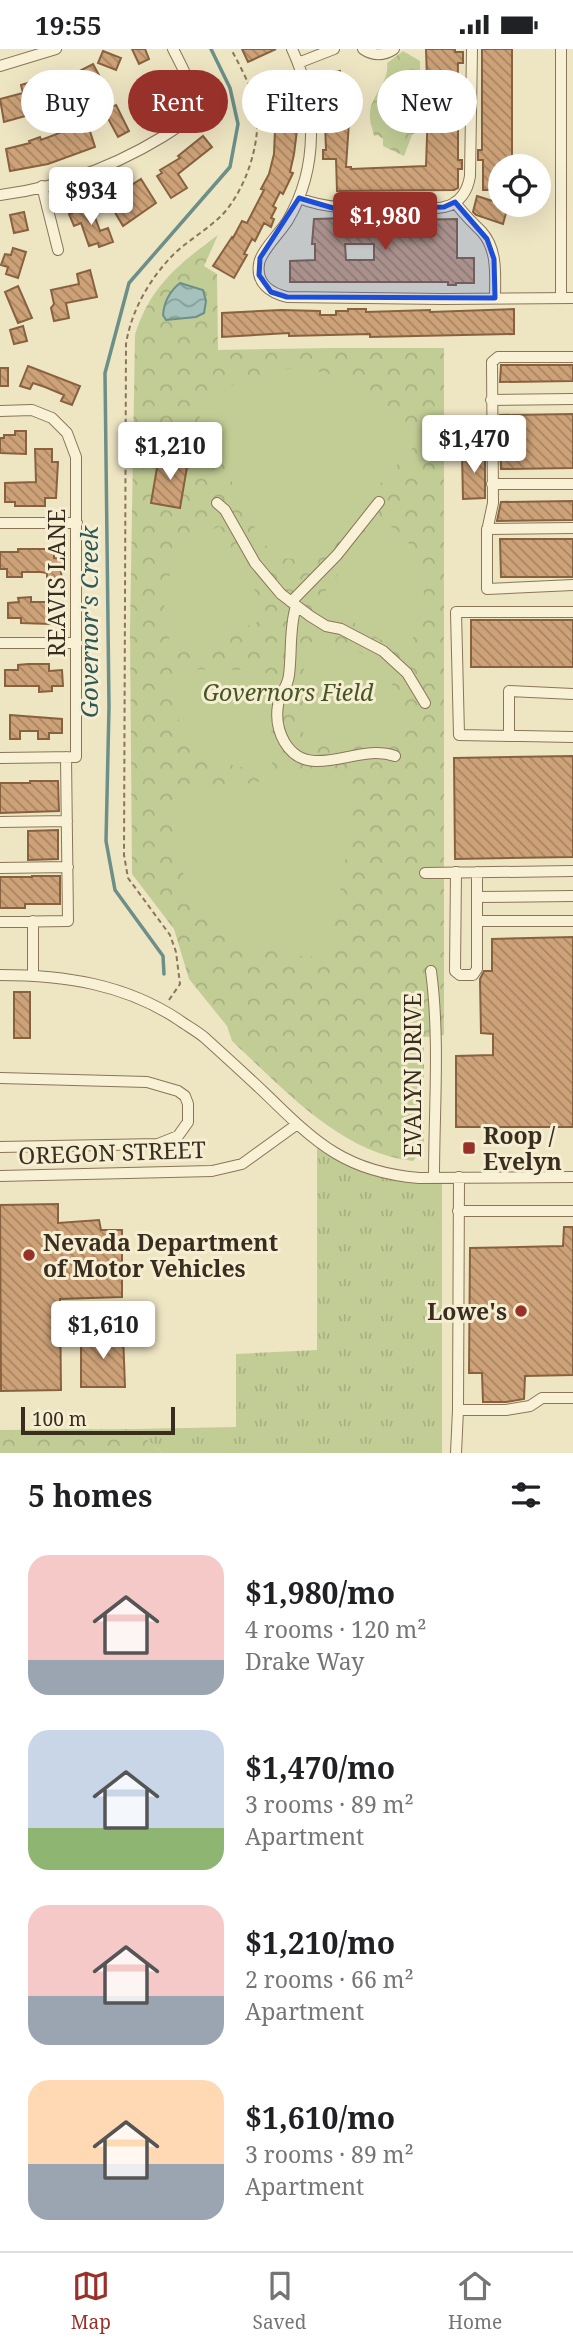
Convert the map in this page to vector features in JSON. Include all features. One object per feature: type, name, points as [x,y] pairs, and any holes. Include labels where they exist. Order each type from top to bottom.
[{"type":"street","points":[[0,66],[56,49]]},
{"type":"street","points":[[0,195],[81,176],[109,165],[184,123],[189,115],[193,96],[173,49]]},
{"type":"street","points":[[292,49],[308,100],[311,138],[309,161],[299,198],[276,239],[260,258],[258,267],[261,280],[271,292],[287,297],[567,298],[561,49]]},
{"type":"street","points":[[298,63],[334,49]]},
{"type":"street","points":[[363,49],[375,54],[394,49]]},
{"type":"street","points":[[299,198],[333,208],[444,207],[462,196],[469,187],[472,49]]},
{"type":"street","points":[[42,186],[58,250]]},
{"type":"street","points":[[455,202],[468,220],[482,232],[492,249],[495,298]]},
{"type":"street","points":[[573,357],[494,359],[490,366],[493,503],[487,529],[487,589],[573,585]]},
{"type":"street","points":[[491,400],[573,399]]},
{"type":"street","name":"REAVIS LANE","points":[[0,411],[32,410],[52,418],[67,433],[76,457],[77,643],[67,821],[68,921],[33,921]]},
{"type":"street","points":[[492,484],[573,484]]},
{"type":"street","points":[[379,502],[293,604],[288,684],[278,702],[278,720],[282,737],[290,751],[305,759],[316,761],[383,752],[395,756]]},
{"type":"street","points":[[217,503],[225,510],[255,563],[281,594],[326,626],[341,629],[383,651],[407,673],[425,703]]},
{"type":"street","points":[[0,523],[77,523]]},
{"type":"street","points":[[487,529],[573,528]]},
{"type":"street","points":[[573,612],[456,612],[459,735],[573,737]]},
{"type":"street","points":[[0,643],[77,643]]},
{"type":"street","points":[[509,736],[509,691],[573,694]]},
{"type":"street","points":[[0,758],[71,757]]},
{"type":"street","points":[[0,822],[67,821]]},
{"type":"street","points":[[0,868],[68,867]]},
{"type":"street","points":[[425,873],[573,871]]},
{"type":"street","points":[[456,872],[455,968],[457,974],[473,975],[477,972],[477,872]]},
{"type":"street","points":[[477,897],[573,897]]},
{"type":"street","points":[[0,922],[33,921],[33,975]]},
{"type":"street","points":[[477,921],[573,921]]},
{"type":"street","name":"EVALYN DRIVE","points":[[431,971],[435,1050],[434,1178]]},
{"type":"street","points":[[0,975],[75,979],[117,990],[167,1012],[206,1039],[296,1125],[317,1142],[351,1162],[397,1176],[573,1177]]},
{"type":"street","points":[[0,1078],[147,1082],[178,1091],[185,1096],[188,1104],[188,1122],[177,1136],[158,1145],[0,1147]]},
{"type":"street","name":"OREGON STREET","points":[[0,1176],[212,1171],[242,1164],[296,1125]]},
{"type":"street","points":[[456,1453],[458,1177]]},
{"type":"street","points":[[458,1211],[573,1211]]},
{"type":"street","points":[[458,1410],[506,1410],[530,1406],[542,1398],[573,1398]]},
{"type":"path","points":[[170,997],[180,984],[176,952],[170,935],[128,878],[124,855],[126,344],[128,329],[136,309],[157,275],[170,258],[229,208],[245,179],[256,142],[256,106],[252,91],[231,49]]},
{"type":"highlighted area","points":[[299,198],[333,208],[444,207],[455,202],[487,239],[494,259],[495,298],[287,297],[271,292],[259,275],[260,258]]},
{"type":"green space","points":[[403,51],[420,61],[420,70],[387,70],[387,63]]},
{"type":"green space","points":[[377,93],[377,133],[415,133],[404,156],[383,146],[383,139],[378,135],[374,136],[370,118],[372,103]]},
{"type":"green space","name":"Governors Field","points":[[218,235],[204,266],[217,274],[218,350],[444,348],[444,1035],[424,1037],[424,1148],[413,1161],[386,1155],[337,1132],[292,1098],[232,1041],[227,1026],[189,979],[174,929],[132,874],[130,631],[135,335],[141,318],[158,289],[179,266]]},
{"type":"green space","points":[[293,368],[333,375],[365,388],[393,411],[416,444],[338,530],[296,559],[274,558],[252,523],[197,411],[244,378]]},
{"type":"green space","points":[[380,520],[399,532],[410,545],[422,575],[424,592],[419,625],[403,654],[325,604],[323,594]]},
{"type":"green space","points":[[220,526],[265,610],[262,620],[175,655],[164,609],[169,579],[184,552],[199,538]]},
{"type":"green space","points":[[304,642],[351,649],[368,657],[381,668],[398,699],[407,745],[309,745],[303,737]]},
{"type":"green space","points":[[172,669],[260,670],[268,674],[271,685],[272,769],[244,768],[229,764],[216,759],[193,742],[184,731],[176,712]]},
{"type":"green space","points":[[291,776],[339,776],[352,785],[356,797],[329,957],[268,950],[231,931],[206,909],[196,896],[187,882],[176,852],[173,797]]},
{"type":"green space","points":[[317,1142],[351,1162],[442,1178],[442,1453],[162,1453],[135,1429],[236,1427],[236,1354],[317,1350]]},
{"type":"green space","points":[[135,1429],[162,1453],[0,1453],[0,1430]]},
{"type":"water","points":[[180,283],[203,290],[206,301],[204,313],[196,317],[166,320],[163,315],[166,302]]},
{"type":"building","points":[[132,49],[145,49],[149,59],[139,64]]},
{"type":"building","points":[[242,49],[276,49],[248,62]]},
{"type":"building","points":[[426,49],[455,49],[455,52],[463,52],[463,63],[458,63],[458,70],[427,70]]},
{"type":"building","points":[[482,49],[512,49],[512,154],[488,154],[488,190],[483,190],[483,160],[478,160],[478,150],[482,150]]},
{"type":"building","points":[[103,51],[121,58],[116,70],[98,63]]},
{"type":"building","points":[[93,64],[96,70],[81,70]]},
{"type":"building","points":[[21,94],[21,117],[4,122],[0,99]]},
{"type":"building","points":[[116,105],[128,129],[118,137],[114,130]]},
{"type":"building","points":[[60,133],[90,133],[95,147],[48,164],[10,171],[6,149],[30,143],[29,141],[40,137],[41,140]]},
{"type":"building","points":[[275,133],[297,133],[290,172],[293,173],[283,194],[280,192],[273,206],[276,208],[271,218],[274,219],[271,227],[264,223],[255,241],[252,239],[244,254],[247,255],[234,278],[213,266],[242,221],[247,223],[264,190],[261,189],[269,174],[274,154]]},
{"type":"building","points":[[325,133],[348,133],[346,167],[351,169],[426,166],[427,133],[458,133],[458,160],[462,160],[462,169],[458,169],[458,188],[454,190],[337,191],[336,159],[323,159],[323,150],[326,150]]},
{"type":"building","points":[[203,136],[212,147],[178,174],[187,188],[171,198],[157,176],[162,173],[160,170],[180,158],[178,156]]},
{"type":"building","points":[[141,179],[156,203],[123,226],[106,197],[117,190],[119,193]]},
{"type":"building","points":[[477,196],[488,200],[488,217],[505,217],[503,224],[473,212]]},
{"type":"building","points":[[91,206],[100,231],[108,228],[113,242],[99,247],[98,243],[89,246],[81,223],[74,226],[69,214]]},
{"type":"building","points":[[24,212],[28,230],[14,233],[10,215]]},
{"type":"building","points":[[406,215],[406,220],[457,219],[457,258],[474,258],[474,283],[448,285],[448,282],[290,282],[290,261],[315,260],[315,244],[312,244],[314,219],[375,220],[375,216]],"holes":[[[345,244],[374,244],[374,260],[346,260]]]},
{"type":"building","points":[[13,248],[26,252],[18,278],[6,274],[8,267],[1,265],[5,254],[11,255]]},
{"type":"building","points":[[90,270],[97,297],[66,303],[69,318],[54,321],[51,290],[79,284],[77,274]]},
{"type":"building","points":[[18,286],[32,318],[18,323],[5,292]]},
{"type":"building","points":[[366,309],[366,312],[430,312],[514,309],[514,334],[370,337],[370,334],[289,336],[289,333],[222,337],[222,313],[281,310],[320,311],[320,315],[336,315],[336,311]]},
{"type":"building","points":[[23,326],[27,341],[14,344],[10,330]]},
{"type":"building","points":[[501,365],[573,365],[573,381],[500,382]]},
{"type":"building","points":[[28,366],[80,386],[72,405],[61,401],[64,395],[45,387],[33,383],[30,389],[20,386]]},
{"type":"building","points":[[0,368],[8,368],[8,386],[0,386]]},
{"type":"building","points":[[573,414],[573,468],[501,469],[500,415]]},
{"type":"building","points":[[15,431],[26,431],[26,454],[0,453],[0,438],[4,438],[4,435],[15,435]]},
{"type":"building","points":[[35,449],[52,449],[52,462],[58,462],[56,498],[45,498],[45,506],[15,506],[15,502],[5,502],[5,483],[36,482]]},
{"type":"building","points":[[485,452],[485,498],[463,499],[462,453]]},
{"type":"building","points":[[159,456],[188,461],[180,508],[151,503]]},
{"type":"building","points":[[573,501],[573,520],[497,521],[501,502]]},
{"type":"building","points":[[500,539],[573,539],[573,577],[501,577]]},
{"type":"building","points":[[18,549],[49,549],[49,552],[54,552],[54,558],[62,559],[61,579],[47,578],[47,573],[41,572],[22,572],[22,577],[7,577],[7,569],[0,569],[0,552],[18,552]]},
{"type":"building","points":[[31,597],[31,602],[63,602],[63,618],[50,618],[50,624],[21,623],[21,618],[8,618],[8,603],[19,602],[18,598]]},
{"type":"building","points":[[471,620],[573,620],[573,667],[471,667]]},
{"type":"building","points":[[49,664],[49,671],[62,670],[63,686],[52,686],[52,691],[39,692],[39,686],[5,686],[5,670],[18,670],[18,665]]},
{"type":"building","points":[[10,715],[62,719],[62,733],[49,733],[49,739],[38,739],[38,731],[20,731],[20,739],[10,739]]},
{"type":"building","points":[[573,756],[573,857],[455,859],[454,758]]},
{"type":"building","points":[[58,781],[59,811],[0,813],[0,783]]},
{"type":"building","points":[[58,830],[58,859],[28,860],[28,831]]},
{"type":"building","points":[[60,876],[60,904],[25,904],[25,908],[0,908],[0,877]]},
{"type":"building","points":[[573,937],[573,1127],[456,1127],[456,1056],[493,1055],[493,1034],[481,1033],[480,979],[484,971],[492,971],[492,939]]},
{"type":"building","points":[[14,992],[30,992],[30,1038],[14,1038]]},
{"type":"building","points":[[58,1204],[58,1223],[99,1220],[101,1230],[122,1230],[122,1297],[60,1299],[61,1390],[1,1391],[0,1205]]},
{"type":"building","name":"Lowe's","points":[[564,1227],[573,1227],[573,1375],[525,1376],[524,1399],[483,1402],[482,1373],[469,1373],[470,1248],[563,1246]]},
{"type":"building","points":[[123,1334],[125,1387],[81,1387],[81,1335]]},
{"type":"waterway","name":"Governor's Creek","points":[[164,974],[163,956],[115,890],[106,841],[109,707],[105,373],[129,283],[230,167],[238,124],[230,88],[211,49]]},
{"type":"place","name":"Roop / Evelyn","points":[[469,1148]]},
{"type":"place","name":"Nevada Department of Motor Vehicles","points":[[29,1255]]},
{"type":"place","name":"Lowe's","points":[[521,1311]]}]
